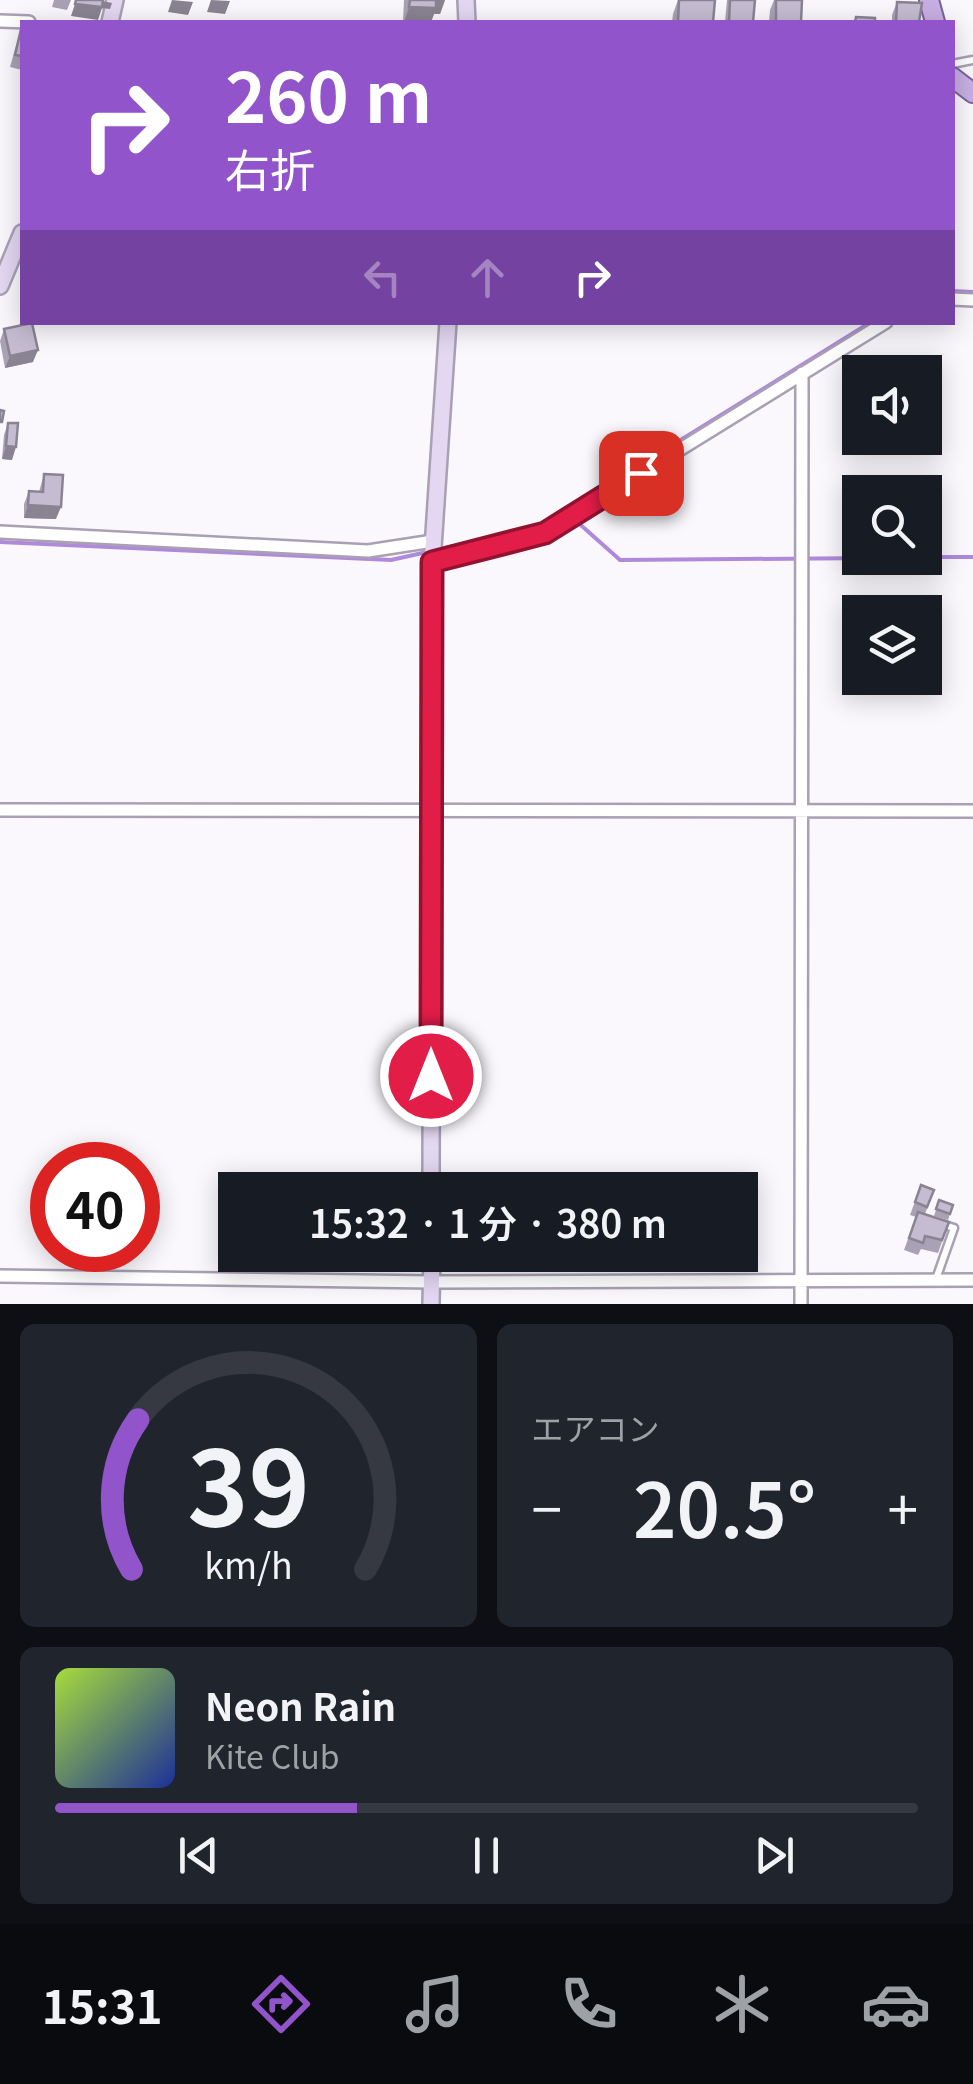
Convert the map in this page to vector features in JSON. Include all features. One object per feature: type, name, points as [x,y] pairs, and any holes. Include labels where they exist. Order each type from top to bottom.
[{"type":"street","points":[[0,286],[20,238]]},
{"type":"street","points":[[432,1172],[432,562],[448,325]]},
{"type":"street","points":[[432,562],[545,533],[881,325]]},
{"type":"street","points":[[802,373],[802,1304]]},
{"type":"street","points":[[0,532],[368,551],[433,541]]},
{"type":"street","points":[[0,810],[973,811]]},
{"type":"street","points":[[431,1304],[432,1272]]},
{"type":"street","points":[[0,1276],[432,1282],[973,1280]]},
{"type":"lane","points":[[927,1218],[954,1228],[936,1280]]},
{"type":"building","points":[[76,0],[103,0],[102,7],[75,4]]},
{"type":"building","points":[[410,0],[436,0],[436,8],[409,7]]},
{"type":"building","points":[[679,0],[715,0],[713,20],[678,20]]},
{"type":"building","points":[[730,0],[755,0],[753,20],[729,20]]},
{"type":"building","points":[[776,0],[802,0],[801,20],[776,20]]},
{"type":"building","points":[[897,2],[922,3],[919,20],[896,20]]},
{"type":"building","points":[[32,325],[38,350],[10,356],[4,329]]},
{"type":"building","points":[[8,423],[18,423],[16,447],[6,446]]},
{"type":"building","points":[[44,474],[63,475],[61,507],[28,505],[29,491],[43,492]]},
{"type":"building","points":[[921,1185],[934,1190],[927,1207],[915,1202]]},
{"type":"building","points":[[939,1200],[953,1205],[950,1214],[936,1209]]},
{"type":"building","points":[[918,1212],[949,1222],[942,1240],[925,1236],[923,1243],[909,1238]]},
{"type":"waterway","points":[[955,291],[973,292]]},
{"type":"waterway","points":[[436,550],[535,527],[566,511],[866,325]]},
{"type":"waterway","points":[[574,519],[620,560],[842,558]]},
{"type":"waterway","points":[[0,542],[391,560],[427,552]]},
{"type":"waterway","points":[[942,557],[973,557]]},
{"type":"route","points":[[431,1076],[432,562],[545,533],[641,473]]}]
